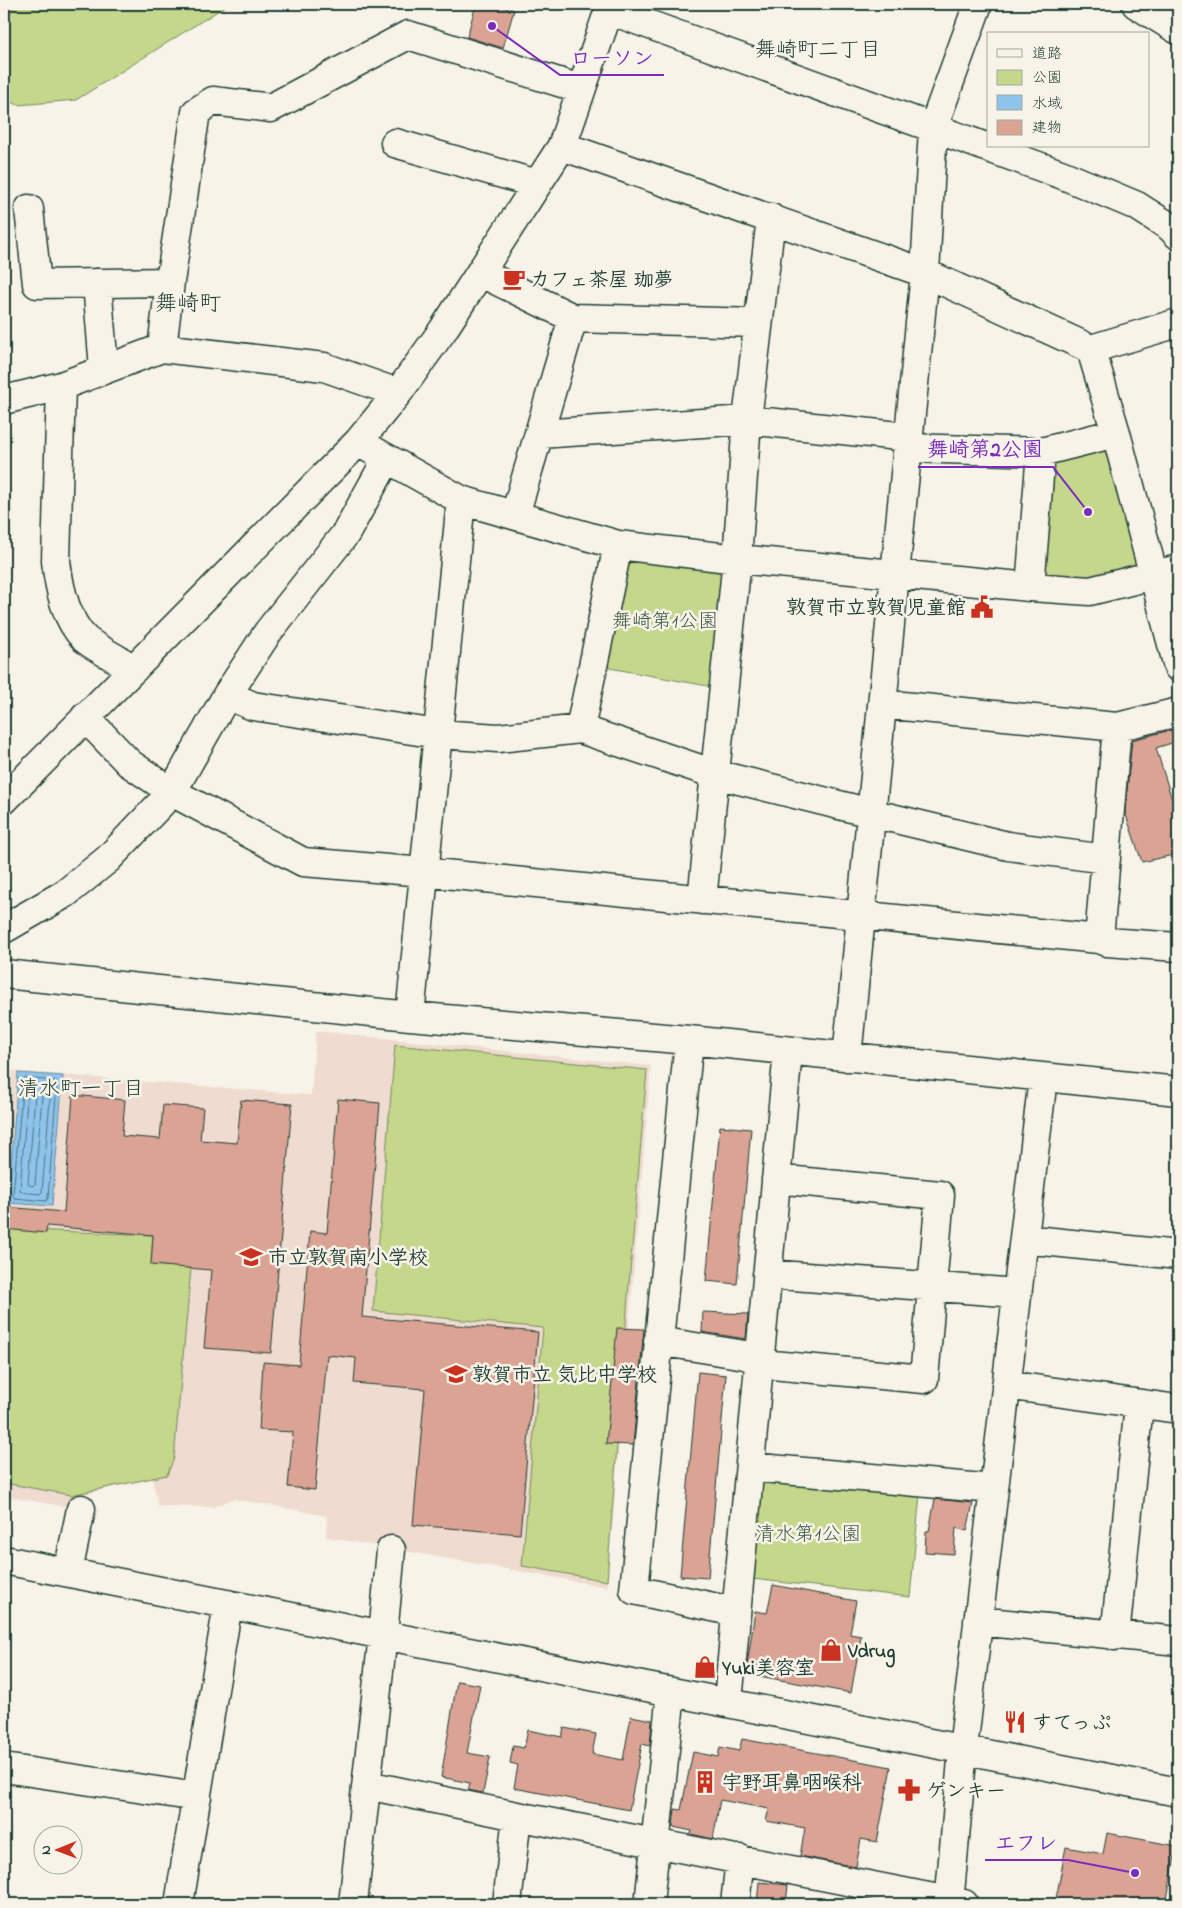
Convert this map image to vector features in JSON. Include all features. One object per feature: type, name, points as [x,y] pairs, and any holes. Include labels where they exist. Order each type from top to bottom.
[{"type":"street","points":[[847,1057],[925,273],[933,128],[978,4]]},
{"type":"street","points":[[1136,4],[1178,30]]},
{"type":"street","points":[[4,800],[358,442],[398,393],[481,273],[562,146],[610,7],[987,148]]},
{"type":"street","points":[[162,348],[196,112],[213,101],[271,108],[408,35],[581,89]]},
{"type":"street","points":[[395,143],[538,184]]},
{"type":"street","points":[[562,146],[925,273],[1091,349],[1178,323]]},
{"type":"street","points":[[988,148],[1063,175],[1137,206],[1170,227],[1178,235]]},
{"type":"street","points":[[29,209],[38,284],[170,282]]},
{"type":"street","points":[[702,900],[737,559],[747,420],[771,218]]},
{"type":"street","points":[[481,273],[573,318],[758,323]]},
{"type":"street","points":[[97,283],[104,369]]},
{"type":"street","points":[[514,515],[573,318]]},
{"type":"street","points":[[4,400],[61,386],[162,348],[324,367],[398,393]]},
{"type":"street","points":[[1091,349],[1116,433],[1166,572],[1178,668]]},
{"type":"street","points":[[61,386],[56,561],[59,589],[73,622],[85,639],[134,669]]},
{"type":"street","points":[[539,434],[747,420],[908,443],[1041,452],[1116,433]]},
{"type":"street","points":[[358,442],[460,500],[618,545],[737,559],[1090,591],[1166,572]]},
{"type":"street","points":[[1030,587],[1041,452]]},
{"type":"street","points":[[4,929],[66,894],[108,858],[172,792],[227,695],[268,632],[346,533],[387,459]]},
{"type":"street","points":[[410,1016],[460,500]]},
{"type":"street","points":[[580,730],[618,545]]},
{"type":"street","points":[[227,695],[253,706],[438,734],[498,738],[580,730],[715,774],[872,813],[1008,846],[1106,859]]},
{"type":"street","points":[[882,704],[1117,727],[1178,712]]},
{"type":"street","points":[[85,717],[129,763],[172,792],[303,862],[424,872],[1099,939],[1107,942],[1178,947]]},
{"type":"street","points":[[1099,939],[1117,727]]},
{"type":"street","points":[[4,974],[410,1016],[689,1040],[1178,1091]]},
{"type":"street","points":[[689,1040],[634,1590],[736,1612]]},
{"type":"street","points":[[728,1702],[788,1051]]},
{"type":"street","points":[[367,1785],[954,1903],[964,1749],[1043,1078]]},
{"type":"street","points":[[658,1341],[745,1355],[772,1365],[924,1379],[940,1195],[776,1179]]},
{"type":"street","points":[[1024,1239],[1178,1254]]},
{"type":"street","points":[[767,1274],[1017,1292]]},
{"type":"street","points":[[1006,1385],[1178,1409]]},
{"type":"street","points":[[1116,1636],[1139,1405]]},
{"type":"street","points":[[750,1467],[994,1489]]},
{"type":"street","points":[[68,1572],[81,1509]]},
{"type":"street","points":[[353,1904],[391,1550]]},
{"type":"street","points":[[4,1560],[1178,1792]]},
{"type":"street","points":[[179,1904],[228,1604]]},
{"type":"street","points":[[978,1621],[1178,1641]]},
{"type":"street","points":[[649,1904],[671,1692]]},
{"type":"street","points":[[4,1768],[197,1797]]},
{"type":"street","points":[[508,1904],[517,1816]]},
{"type":"street","points":[[735,1904],[740,1859]]},
{"type":"shaded area","points":[[316,1031],[651,1066],[607,1587],[326,1537],[327,1516],[275,1506],[233,1499],[213,1507],[158,1506],[152,1478],[68,1498],[68,1507],[4,1496],[4,1176],[12,1071],[311,1095]]},
{"type":"green space","points":[[4,4],[229,4],[76,100],[19,105],[4,100]]},
{"type":"green space","points":[[1108,443],[1147,562],[1092,583],[1042,579],[1047,462]]},
{"type":"green space","name":"舞崎第1公園","points":[[626,558],[718,571],[725,581],[713,687],[599,666]]},
{"type":"green space","points":[[395,1045],[647,1070],[607,1581],[522,1566],[543,1328],[373,1311]]},
{"type":"green space","points":[[4,1229],[153,1235],[151,1265],[191,1268],[174,1458],[167,1475],[71,1495],[4,1483]]},
{"type":"green space","name":"清水第1公園","points":[[768,1476],[920,1495],[910,1597],[752,1579],[759,1483]]},
{"type":"water","points":[[18,1073],[63,1076],[52,1206],[8,1203]]},
{"type":"building","points":[[476,4],[490,4],[514,10],[503,48],[467,37]]},
{"type":"building","points":[[1171,730],[1175,742],[1156,748],[1178,819],[1178,854],[1142,862],[1125,812],[1132,740]]},
{"type":"building","points":[[73,1095],[125,1100],[122,1136],[160,1139],[163,1105],[203,1108],[200,1140],[237,1143],[241,1100],[292,1104],[271,1353],[204,1348],[211,1270],[151,1265],[153,1235],[47,1226],[46,1233],[4,1229],[5,1207],[64,1212]]},
{"type":"building","points":[[338,1099],[380,1103],[362,1317],[538,1332],[520,1534],[413,1525],[425,1389],[354,1383],[356,1358],[327,1355],[315,1490],[288,1487],[293,1432],[259,1430],[263,1362],[299,1365],[310,1231],[327,1233]]},
{"type":"building","points":[[720,1126],[751,1129],[737,1284],[706,1281]]},
{"type":"building","points":[[703,1312],[748,1314],[746,1339],[702,1332]]},
{"type":"building","points":[[617,1328],[644,1329],[633,1445],[606,1444]]},
{"type":"building","points":[[698,1372],[726,1375],[708,1578],[680,1576]]},
{"type":"building","points":[[935,1499],[973,1503],[967,1531],[956,1528],[954,1554],[925,1552],[926,1531],[929,1531]]},
{"type":"building","points":[[773,1585],[856,1601],[850,1634],[861,1636],[851,1693],[759,1676],[761,1669],[747,1666],[755,1611],[767,1613]]},
{"type":"building","points":[[457,1681],[480,1685],[467,1753],[490,1757],[483,1793],[468,1790],[470,1783],[441,1777]]},
{"type":"building","points":[[631,1716],[652,1720],[650,1746],[642,1744],[629,1810],[514,1788],[518,1765],[510,1763],[513,1746],[524,1748],[528,1730],[562,1737],[564,1728],[596,1734],[592,1754],[623,1760]]},
{"type":"building","points":[[742,1739],[891,1767],[877,1842],[861,1839],[856,1867],[800,1856],[805,1828],[766,1821],[769,1809],[720,1800],[713,1839],[691,1834],[692,1831],[673,1827],[675,1809],[681,1810],[693,1752],[718,1757],[720,1747],[739,1751]]},
{"type":"building","points":[[1107,1833],[1177,1846],[1166,1904],[1055,1904],[1066,1847],[1103,1854]]},
{"type":"building","points":[[759,1882],[788,1885],[786,1904],[757,1904]]},
{"type":"place","name":"ローソン","points":[[492,26]]},
{"type":"place","name":"カフェ茶屋 珈夢","points":[[514,279]]},
{"type":"place","name":"舞崎第2公園","points":[[1088,512]]},
{"type":"place","name":"敦賀市立敦賀児童館","points":[[982,607]]},
{"type":"place","name":"市立敦賀南小学校","points":[[251,1257]]},
{"type":"place","name":"敦賀市立 気比中学校","points":[[456,1374]]},
{"type":"place","name":"Vdrug","points":[[831,1650]]},
{"type":"place","name":"Yuki美容室","points":[[705,1667]]},
{"type":"place","name":"すてっぷ","points":[[1015,1722]]},
{"type":"place","name":"宇野耳鼻咽喉科","points":[[705,1782]]},
{"type":"place","name":"ゲンキー","points":[[909,1790]]},
{"type":"place","name":"エフレ","points":[[1135,1873]]},
{"type":"district","name":"舞崎町二丁目","points":[[818,49]]},
{"type":"district","name":"舞崎町","points":[[188,302]]},
{"type":"district","name":"清水町一丁目","points":[[81,1088]]}]
